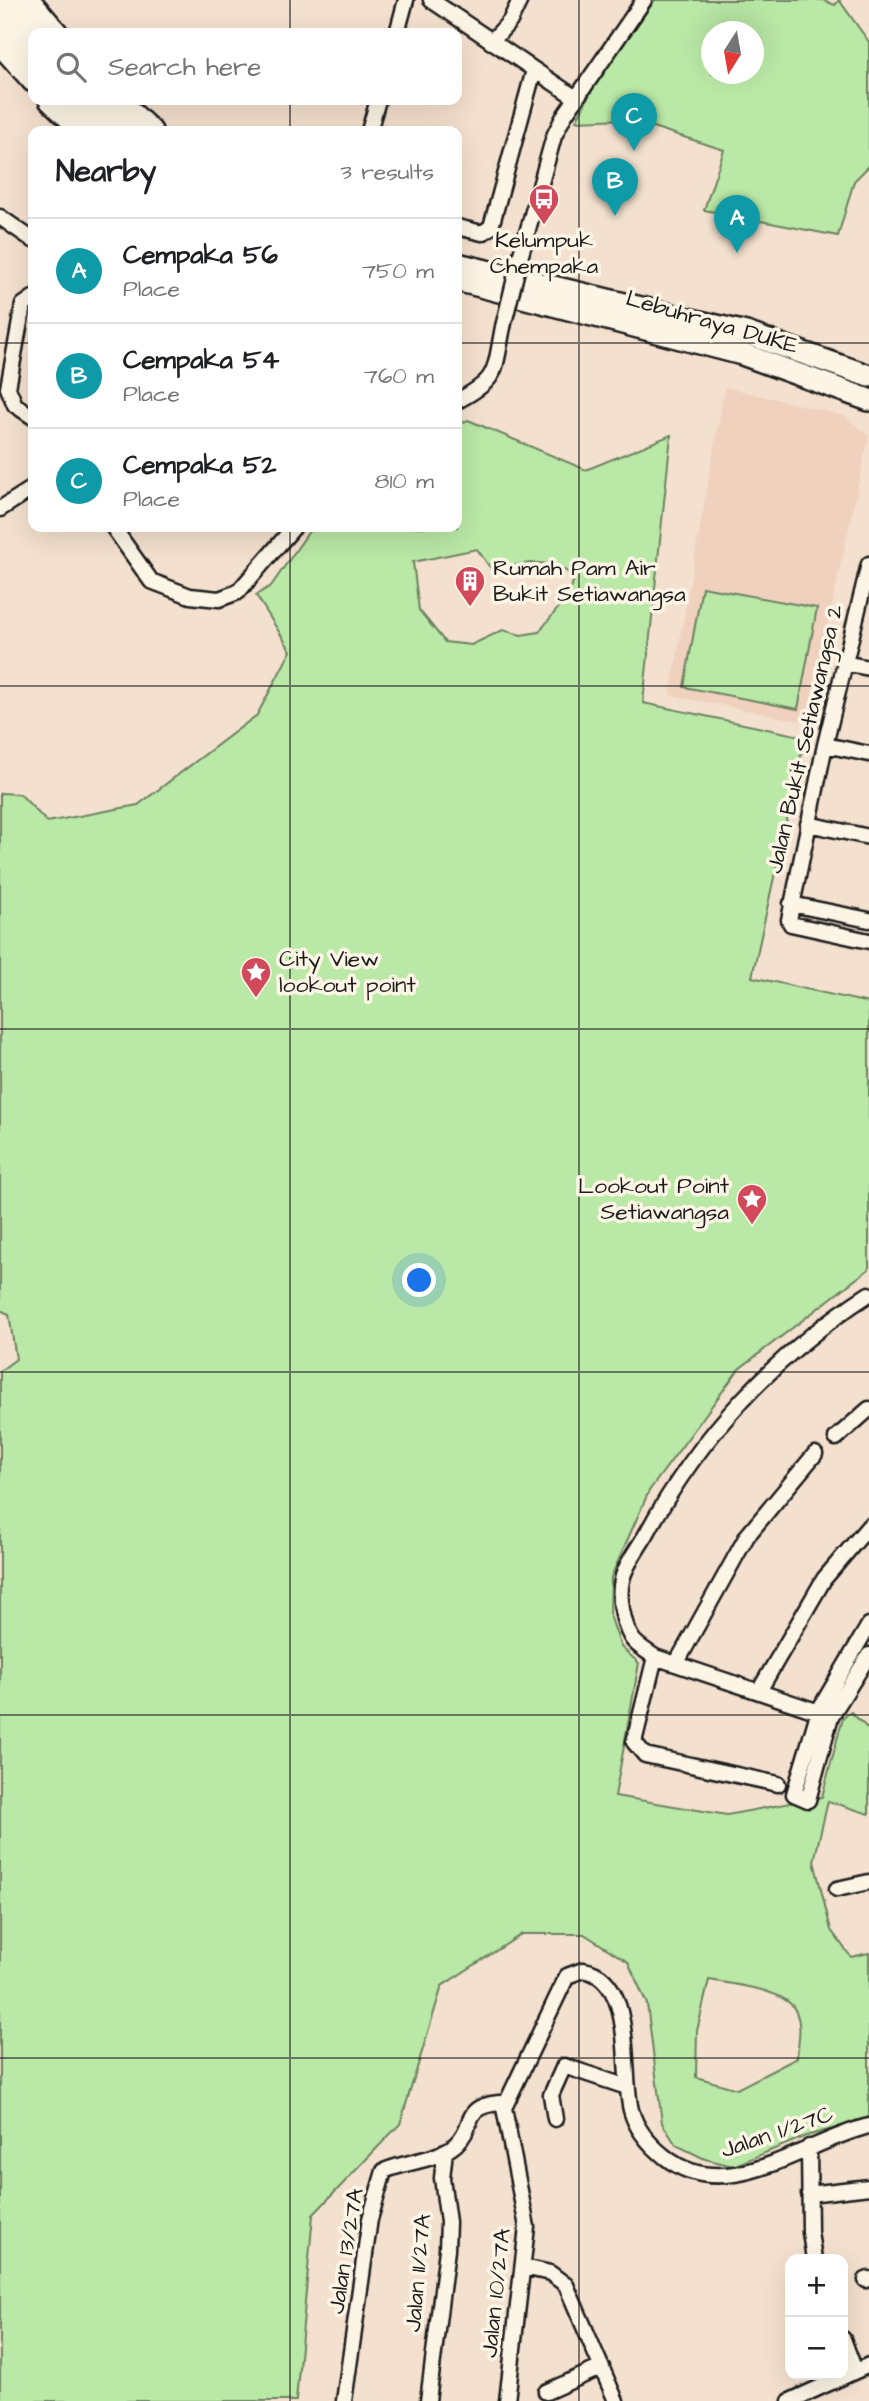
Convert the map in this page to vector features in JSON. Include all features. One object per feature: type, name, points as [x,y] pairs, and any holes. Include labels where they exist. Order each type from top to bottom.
[{"type":"highway","points":[[8,0],[33,28]]},
{"type":"highway","points":[[29,0],[53,28]]},
{"type":"highway","points":[[0,16],[28,49]]},
{"type":"highway","points":[[0,44],[28,75]]},
{"type":"highway","points":[[55,105],[78,126]]},
{"type":"highway","points":[[75,105],[98,126]]},
{"type":"highway","points":[[100,105],[124,126]]},
{"type":"highway","points":[[123,105],[146,126]]},
{"type":"highway","name":"Lebuhraya DUKE","points":[[462,265],[746,332],[869,376]]},
{"type":"highway","name":"Lebuhraya DUKE","points":[[462,281],[742,354],[869,400]]},
{"type":"street","points":[[398,28],[406,0]]},
{"type":"street","points":[[430,0],[576,98]]},
{"type":"street","points":[[491,41],[510,21],[520,0]]},
{"type":"street","points":[[462,398],[483,387],[491,378],[520,258],[555,136],[576,98],[644,0]]},
{"type":"street","points":[[462,228],[482,233],[491,227],[534,71]]},
{"type":"street","points":[[370,126],[377,105]]},
{"type":"street","points":[[0,217],[28,237]]},
{"type":"street","points":[[28,302],[23,305],[8,380],[10,396],[15,405],[28,414]]},
{"type":"street","points":[[0,409],[15,405]]},
{"type":"street","points":[[0,509],[28,491]]},
{"type":"street","points":[[117,532],[151,581],[190,596],[219,599],[238,592],[290,532]]},
{"type":"street","name":"Jalan Bukit Setiawangsa 2","points":[[869,564],[825,745],[791,904],[790,924],[869,941]]},
{"type":"street","points":[[844,663],[869,668]]},
{"type":"street","points":[[825,745],[869,754]]},
{"type":"street","points":[[808,824],[869,837]]},
{"type":"street","points":[[791,904],[869,919]]},
{"type":"street","points":[[825,1713],[655,1657],[631,1638],[622,1609],[622,1579],[669,1493],[712,1435],[757,1383],[797,1347],[869,1294]]},
{"type":"street","points":[[836,1438],[869,1409]]},
{"type":"street","points":[[676,1664],[747,1536],[815,1454]]},
{"type":"street","points":[[759,1691],[824,1579],[869,1526]]},
{"type":"street","points":[[869,1625],[825,1713],[794,1794],[808,1800],[825,1713],[869,1655]]},
{"type":"street","points":[[655,1657],[634,1742],[645,1755],[778,1784]]},
{"type":"street","points":[[837,1889],[869,1882]]},
{"type":"street","name":"Jalan 1/27C","points":[[504,2108],[567,1976],[583,1970],[601,1977],[616,2001],[624,2032],[631,2110],[642,2133],[665,2157],[692,2171],[724,2177],[736,2176],[869,2126]]},
{"type":"street","points":[[555,2119],[551,2095],[564,2066],[627,2087]]},
{"type":"street","points":[[445,2151],[458,2143],[476,2108],[499,2103],[504,2108]]},
{"type":"street","name":"Jalan 10/27A","points":[[504,2108],[526,2215],[524,2267],[507,2401]]},
{"type":"street","points":[[809,2147],[814,2254]]},
{"type":"street","name":"Jalan 13/27A","points":[[344,2401],[370,2219],[379,2181],[384,2171],[445,2151]]},
{"type":"street","name":"Jalan 11/27A","points":[[428,2401],[447,2250],[448,2222],[442,2178],[445,2151]]},
{"type":"street","points":[[809,2194],[869,2188]]},
{"type":"street","points":[[524,2267],[550,2273],[566,2285],[616,2401]]},
{"type":"street","points":[[848,2352],[855,2371]]},
{"type":"street","points":[[790,2401],[869,2365]]},
{"type":"street","points":[[547,2392],[602,2367]]},
{"type":"shaded area","points":[[725,387],[845,416],[869,436],[806,722],[670,695]]},
{"type":"green space","points":[[655,0],[823,0],[835,5],[839,0],[869,42],[869,166],[854,181],[838,236],[704,210],[724,150],[628,119],[576,121],[593,88]]},
{"type":"green space","points":[[468,420],[586,470],[671,435],[643,703],[805,737],[752,977],[869,1003],[869,1269],[739,1369],[649,1491],[611,1577],[610,1615],[621,1647],[639,1663],[615,1796],[727,1815],[822,1797],[843,1717],[851,1712],[869,1730],[869,1814],[828,1801],[814,1861],[831,1930],[851,1957],[869,1953],[869,2119],[806,2136],[733,2166],[705,2159],[676,2145],[662,2123],[647,2004],[628,1962],[584,1934],[522,1934],[442,1986],[400,2124],[313,2215],[296,2401],[0,2401],[0,1371],[16,1359],[9,1314],[0,1310],[0,793],[20,794],[47,822],[138,805],[257,715],[291,651],[256,595],[271,586],[309,532],[462,532],[462,423]],"holes":[[[477,549],[492,570],[535,563],[556,566],[574,577],[570,593],[539,632],[521,635],[503,630],[471,645],[445,642],[419,610],[413,562]],[[709,1980],[756,1989],[780,1997],[795,2010],[799,2022],[797,2058],[737,2089],[696,2077],[697,2031]]]},
{"type":"green space","points":[[702,587],[817,608],[798,709],[684,687]]},
{"type":"place","name":"Cempaka 52","points":[[634,151]]},
{"type":"place","name":"Cempaka 54","points":[[615,216]]},
{"type":"place","name":"Kelumpuk Chempaka","points":[[544,226]]},
{"type":"place","name":"Cempaka 56","points":[[737,253]]},
{"type":"place","name":"Rumah Pam Air Bukit Setiawangsa","points":[[470,608]]},
{"type":"place","name":"City View lookout point","points":[[256,999]]},
{"type":"place","name":"Lookout Point Setiawangsa","points":[[752,1226]]}]
